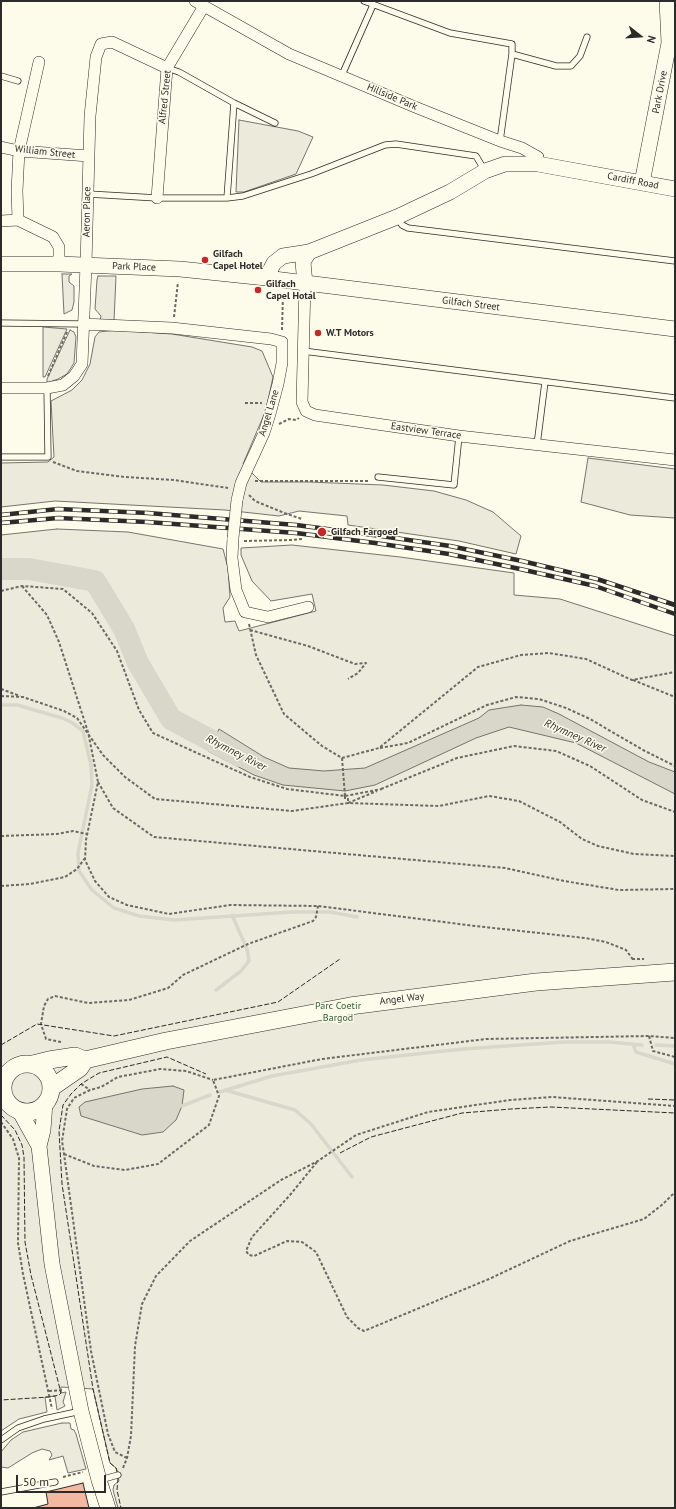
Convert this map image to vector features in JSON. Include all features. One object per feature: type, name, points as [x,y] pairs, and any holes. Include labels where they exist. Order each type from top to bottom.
[{"type":"main road","name":"Angel Way","points":[[33,1064],[75,1056],[85,1060],[166,1041],[350,1006],[536,982],[675,972]]},
{"type":"main road","points":[[48,1096],[50,1080],[46,1073],[33,1064],[18,1065],[4,1075],[3,1088],[9,1103],[33,1111],[80,1068],[85,1060]]},
{"type":"street","name":"Park Drive","points":[[642,182],[671,55],[667,1]]},
{"type":"street","name":"Alfred Street","points":[[157,198],[167,68],[200,3]]},
{"type":"street","name":"Hillside Park","points":[[200,3],[289,54],[415,107],[500,141],[522,148],[538,157],[538,164]]},
{"type":"street","name":"Aeron Place","points":[[1,388],[44,388],[63,385],[74,376],[82,364],[90,116],[96,57],[101,44],[112,42],[167,68]]},
{"type":"street","points":[[18,220],[17,191],[19,151],[39,62]]},
{"type":"street","name":"William Street","points":[[1,147],[19,151],[89,156]]},
{"type":"street","points":[[266,278],[274,263],[284,256],[309,252],[397,217],[450,192],[485,170],[505,164],[538,164]]},
{"type":"street","name":"Cardiff Road","points":[[538,164],[675,189]]},
{"type":"street","points":[[1,221],[18,220],[53,237],[59,247],[59,264]]},
{"type":"street","points":[[305,284],[303,262],[309,252]]},
{"type":"street","name":"Park Place","points":[[1,264],[59,264],[180,269],[266,278]]},
{"type":"street","name":"Gilfach Street","points":[[266,278],[675,329]]},
{"type":"street","name":"Eastview Terrace","points":[[305,284],[302,351],[302,402],[306,411],[315,415],[459,436],[675,460]]},
{"type":"street","points":[[84,324],[172,328],[271,339],[282,342]]},
{"type":"street","name":"Angel Lane","points":[[245,612],[236,590],[232,558],[238,495],[265,430],[278,384],[282,363],[282,342]]},
{"type":"street","points":[[245,612],[268,617],[308,607]]},
{"type":"street","points":[[48,1096],[39,1146],[52,1264],[94,1475],[108,1508]]},
{"type":"street","points":[[9,1103],[39,1146]]},
{"type":"lane","points":[[364,1],[450,33],[512,44],[512,54],[500,141]]},
{"type":"lane","points":[[342,75],[373,5]]},
{"type":"lane","points":[[512,54],[556,66],[571,66],[580,56],[587,37]]},
{"type":"lane","points":[[167,68],[179,72],[234,103],[275,123]]},
{"type":"lane","points":[[1,76],[18,80]]},
{"type":"lane","points":[[227,198],[234,103]]},
{"type":"lane","points":[[88,194],[157,198],[227,198],[243,196],[311,174],[385,145],[396,144],[476,156],[485,170]]},
{"type":"lane","points":[[397,217],[402,225],[408,228],[675,261]]},
{"type":"lane","points":[[1,323],[84,324]]},
{"type":"lane","points":[[302,351],[675,398]]},
{"type":"lane","points":[[537,445],[544,382]]},
{"type":"lane","points":[[1,457],[48,457],[44,388]]},
{"type":"lane","points":[[378,477],[454,485],[459,436]]},
{"type":"lane","points":[[1,1440],[18,1428],[81,1411]]},
{"type":"lane","points":[[94,1475],[118,1475]]},
{"type":"lane","points":[[1,1492],[55,1482]]},
{"type":"path","points":[[172,328],[180,269]]},
{"type":"path","points":[[282,342],[284,281]]},
{"type":"path","points":[[44,388],[70,324]]},
{"type":"path","points":[[265,430],[289,419],[296,420]]},
{"type":"path","points":[[63,466],[77,471],[125,477],[174,480],[224,487],[238,495],[249,495],[255,501],[302,519]]},
{"type":"path","points":[[262,481],[373,481],[378,477]]},
{"type":"path","points":[[233,540],[303,539]]},
{"type":"path","points":[[22,586],[47,615],[59,642],[88,732],[98,782],[113,808],[154,838],[421,860],[464,866],[505,868],[564,881],[619,890],[675,889]]},
{"type":"path","points":[[1,591],[22,586],[63,589],[92,613],[117,651],[139,710],[153,733],[250,777],[287,789],[345,796],[382,789]]},
{"type":"path","points":[[245,612],[256,655],[284,714],[322,746],[342,758],[379,748],[408,743],[487,705],[516,697],[538,699],[566,708],[590,719],[643,750],[675,766]]},
{"type":"path","points":[[250,630],[308,646],[355,664],[366,663],[358,674],[348,679]]},
{"type":"path","points":[[379,748],[478,667],[521,655],[549,653],[586,659],[632,680],[675,697]]},
{"type":"path","points":[[632,680],[675,672]]},
{"type":"path","points":[[1,689],[64,711],[76,718],[88,732],[103,755],[125,777],[156,799],[292,811],[348,803],[440,806],[489,796],[519,801],[560,822],[582,839],[598,846],[634,854],[675,856]]},
{"type":"path","points":[[1,696],[23,697]]},
{"type":"path","points":[[348,803],[457,758],[514,746],[556,751],[590,766],[642,800],[675,812]]},
{"type":"path","points":[[342,758],[345,791],[344,799],[348,799],[348,803]]},
{"type":"path","points":[[98,782],[88,834],[85,860],[95,881],[109,897],[127,905],[169,914],[230,905],[318,906],[585,938],[606,942],[626,950],[634,962],[636,974]]},
{"type":"path","points":[[1,836],[77,832],[88,834]]},
{"type":"path","points":[[1,886],[30,884],[65,877],[76,869],[86,857]]},
{"type":"path","points":[[66,1043],[46,1039],[41,1024],[44,1006],[48,999],[55,996],[88,1003],[129,1000],[168,988],[183,975],[248,944],[313,921],[316,917],[318,906]]},
{"type":"path","points":[[649,1036],[653,1050],[675,1057]]},
{"type":"path","points":[[127,1458],[115,1452],[108,1434],[90,1351],[62,1142],[67,1109],[74,1098],[90,1090],[101,1087],[118,1077],[160,1068],[186,1071],[213,1080],[322,1059],[486,1039],[649,1036],[675,1038]]},
{"type":"path","points":[[64,1154],[94,1166],[125,1170],[158,1164],[209,1125],[219,1096],[213,1080]]},
{"type":"path","points":[[118,1475],[127,1458],[130,1436],[135,1346],[142,1304],[156,1276],[190,1241],[281,1180],[318,1161],[356,1135],[428,1112],[510,1100],[552,1097],[675,1106]]},
{"type":"path","points":[[1,1123],[13,1139],[19,1158],[18,1243],[23,1274],[49,1391],[53,1418]]},
{"type":"path","points":[[318,1161],[252,1237],[246,1251],[249,1255],[254,1256],[287,1242],[302,1242],[316,1252],[347,1316],[358,1328],[364,1331],[489,1279],[570,1241],[644,1219],[675,1192]]},
{"type":"path","points":[[49,1391],[68,1391]]},
{"type":"path","points":[[55,1482],[64,1476],[94,1475]]},
{"type":"green space","points":[[239,120],[298,131],[313,137],[296,174],[244,192],[236,192]]},
{"type":"green space","points":[[62,274],[72,274],[69,276],[69,282],[74,286],[74,302],[72,310],[64,314]]},
{"type":"green space","points":[[98,276],[116,276],[114,321],[100,320],[101,316],[95,309]]},
{"type":"green space","points":[[43,327],[67,329],[45,377],[43,377]]},
{"type":"green space","points":[[70,330],[74,332],[76,337],[74,363],[67,374],[47,383],[47,379]]},
{"type":"green space","points":[[116,330],[172,334],[252,347],[262,351],[273,377],[266,410],[243,464],[261,482],[383,485],[434,491],[466,500],[493,512],[521,536],[516,554],[459,541],[348,525],[347,516],[299,511],[279,516],[225,510],[55,501],[1,507],[1,463],[48,462],[54,457],[51,401],[72,390],[82,380],[90,364],[95,337],[99,332]]},
{"type":"green space","points":[[588,458],[675,469],[675,518],[630,515],[581,502]]},
{"type":"green space","name":"Parc Coetir Bargod","points":[[57,529],[128,532],[223,549],[228,568],[230,597],[223,608],[225,622],[235,621],[239,631],[316,611],[312,594],[271,601],[252,581],[241,555],[241,548],[292,545],[400,557],[514,573],[514,595],[560,599],[675,636],[675,1508],[118,1508],[113,1490],[114,1485],[119,1481],[117,1470],[110,1463],[93,1389],[61,1387],[61,1393],[66,1392],[63,1402],[65,1406],[57,1410],[55,1396],[45,1397],[47,1412],[19,1419],[1,1431],[1,535]]},
{"type":"green space","points":[[62,1423],[70,1423],[71,1429],[74,1430],[86,1469],[68,1473],[63,1456],[49,1460],[52,1455],[50,1451],[42,1449],[32,1453],[8,1468],[1,1467],[1,1452],[11,1440],[23,1432]]},
{"type":"water","points":[[521,705],[543,707],[649,762],[675,772],[675,794],[576,743],[509,727],[476,738],[375,785],[345,791],[283,785],[254,775],[208,751],[219,729],[264,757],[289,768],[324,771],[365,768],[479,718],[489,710]]},
{"type":"water","points":[[173,1086],[184,1090],[182,1106],[176,1120],[163,1132],[142,1135],[81,1116],[79,1107],[85,1102],[142,1089]]},
{"type":"building","points":[[83,1483],[89,1508],[33,1508],[48,1504],[46,1492]]},
{"type":"waterway","name":"Rhymney River","points":[[1,569],[29,569],[95,581],[124,629],[138,663],[171,719],[240,756]]},
{"type":"waterway","points":[[1,705],[17,705],[62,718],[71,722],[83,731],[91,765],[92,785],[78,853],[79,871],[92,890],[114,908],[139,916],[174,920],[292,912],[330,912],[357,917]]},
{"type":"waterway","points":[[216,990],[241,971],[249,961],[247,949],[232,915]]},
{"type":"waterway","points":[[220,1092],[272,1076],[361,1060],[463,1049],[564,1042],[609,1042],[642,1045]]},
{"type":"waterway","points":[[633,1044],[636,1052],[675,1064]]},
{"type":"waterway","points":[[656,1045],[675,1046]]},
{"type":"waterway","points":[[225,1090],[295,1110],[311,1124],[352,1177]]},
{"type":"waterway","points":[[182,1106],[210,1095]]},
{"type":"railway","points":[[1,515],[58,509],[148,513],[296,525],[381,536],[450,546],[522,561],[597,579],[675,605]]},
{"type":"railway","points":[[1,523],[58,518],[147,522],[296,533],[375,543],[449,554],[595,586],[675,614]]},
{"type":"fence","points":[[1,1045],[37,1024],[114,1036],[278,1002],[340,959]]},
{"type":"fence","points":[[117,1472],[116,1468],[110,1463],[93,1389],[62,1184],[59,1131],[63,1105],[81,1084],[99,1073],[167,1057],[206,1074]]},
{"type":"fence","points":[[648,1099],[675,1100]]},
{"type":"fence","points":[[340,1153],[371,1137],[462,1113],[551,1107],[675,1113]]},
{"type":"fence","points":[[1,1115],[15,1130],[22,1145],[24,1157],[25,1242],[31,1275],[61,1393],[50,1397],[1,1400]]},
{"type":"fence","points":[[118,1478],[117,1490],[121,1508]]},
{"type":"place","name":"Gilfach Capel Hotel","points":[[205,260]]},
{"type":"place","name":"Gilfach Capel Hotal","points":[[258,290]]},
{"type":"place","name":"W.T Motors","points":[[318,333]]},
{"type":"place","name":"Gilfach Fargoed","points":[[322,532]]}]
